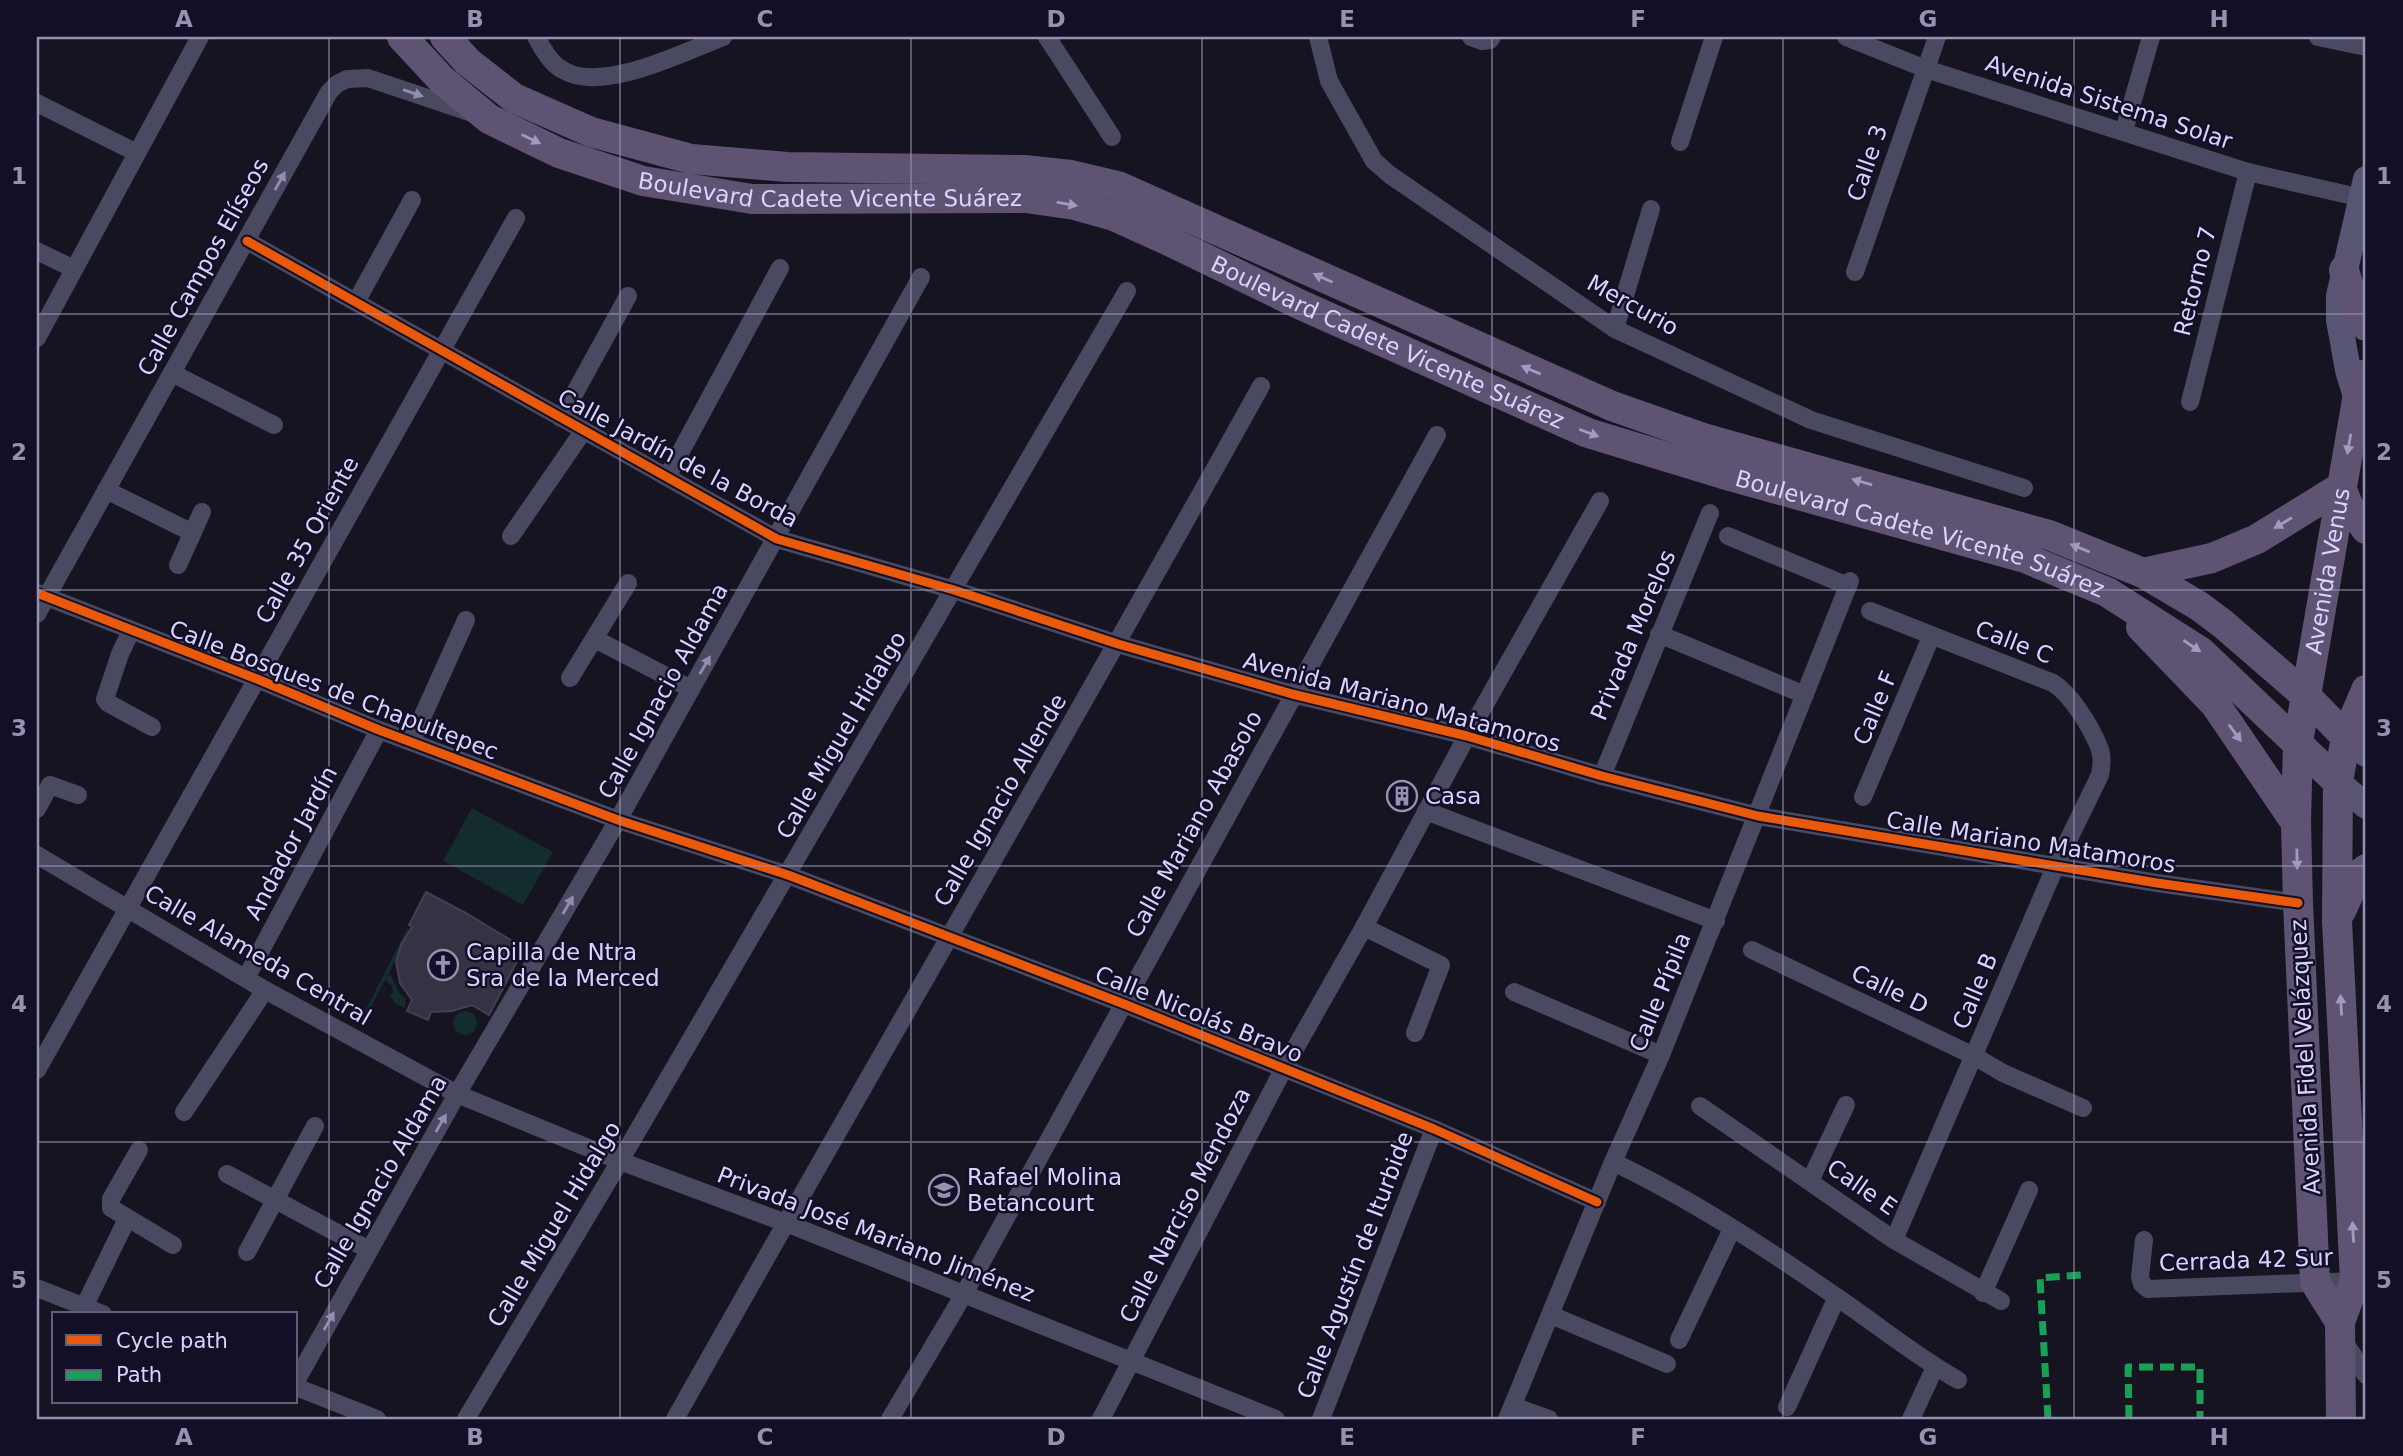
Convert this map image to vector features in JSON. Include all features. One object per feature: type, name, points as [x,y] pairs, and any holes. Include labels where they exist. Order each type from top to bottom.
[{"type":"main road","name":"Boulevard Cadete Vicente Suárez","points":[[402,37],[441,79],[489,119],[559,153],[643,181],[752,199],[1026,198],[1101,212],[1588,433],[1723,474],[2013,554],[2107,592],[2201,652],[2338,782]]},
{"type":"main road","name":"Boulevard Cadete Vicente Suárez","points":[[444,37],[468,62],[514,98],[592,132],[691,159],[787,167],[1024,170],[1072,175],[1118,186],[1612,406],[1703,438],[2049,535],[2143,573],[2215,618],[2305,695],[2356,745]]},
{"type":"main road","points":[[2344,270],[2356,310],[2366,326]]},
{"type":"main road","name":"Avenida Venus","points":[[2298,742],[2342,487],[2363,395]]},
{"type":"main road","points":[[2143,573],[2212,558],[2257,539],[2342,487],[2348,505],[2366,529]]},
{"type":"main road","points":[[2107,592],[2215,704],[2296,823]]},
{"type":"main road","points":[[2338,782],[2356,745],[2366,690]]},
{"type":"main road","name":"Avenida Fidel Velázquez","points":[[2298,742],[2298,903],[2315,1282],[2340,1329]]},
{"type":"main road","name":"Avenida Fidel Velázquez","points":[[2338,782],[2337,921],[2355,1281],[2340,1329],[2342,1419]]},
{"type":"main road","points":[[2298,903],[2325,908],[2337,921],[2357,876],[2366,869]]},
{"type":"street","points":[[536,37],[546,55],[562,70],[580,77],[600,79],[623,74],[723,37]]},
{"type":"street","points":[[1047,37],[1112,137]]},
{"type":"street","name":"Mercurio","points":[[1318,37],[1329,81],[1374,161],[1390,176],[1615,329],[1811,420],[2024,488]]},
{"type":"street","points":[[1471,37],[1490,40],[1492,37]]},
{"type":"street","points":[[1680,142],[1714,37]]},
{"type":"street","name":"Avenida Sistema Solar","points":[[1846,37],[1926,69],[2248,172],[2364,188]]},
{"type":"street","name":"Calle 3","points":[[1855,272],[1937,37]]},
{"type":"street","points":[[2124,131],[2151,37]]},
{"type":"street","points":[[2318,37],[2366,47]]},
{"type":"street","points":[[37,338],[137,153],[195,38]]},
{"type":"street","name":"Calle Campos Elíseos","points":[[37,614],[42,595],[106,490],[329,92],[337,84],[356,77],[368,78],[489,119]]},
{"type":"street","points":[[37,103],[137,153]]},
{"type":"street","name":"Retorno 7","points":[[2190,402],[2248,172]]},
{"type":"street","name":"Avenida Venus","points":[[2363,395],[2348,370],[2339,320],[2339,296],[2364,188]]},
{"type":"street","points":[[356,302],[412,200]]},
{"type":"street","points":[[1615,329],[1651,209]]},
{"type":"street","name":"Calle 35 Oriente","points":[[37,1070],[516,218]]},
{"type":"street","name":"Calle Jardín de la Borda","points":[[247,241],[777,539],[954,590],[1118,643]]},
{"type":"street","points":[[37,251],[74,270]]},
{"type":"street","points":[[667,477],[780,268]]},
{"type":"street","name":"Calle Ignacio Aldama","points":[[298,1377],[457,1094],[618,820],[921,277]]},
{"type":"street","name":"Calle Miguel Hidalgo","points":[[466,1419],[788,875],[1127,291]]},
{"type":"street","points":[[561,418],[628,296]]},
{"type":"street","points":[[172,373],[274,425]]},
{"type":"street","name":"Calle Ignacio Allende","points":[[676,1419],[1118,643],[1261,386]]},
{"type":"street","points":[[511,536],[584,430]]},
{"type":"street","name":"Calle Mariano Abasolo","points":[[890,1419],[964,1294],[1437,435]]},
{"type":"street","points":[[106,490],[191,532]]},
{"type":"street","name":"Calle Narciso Mendoza","points":[[1101,1419],[1284,1068],[1600,501]]},
{"type":"street","points":[[178,565],[202,512]]},
{"type":"street","name":"Privada Morelos","points":[[1602,776],[1710,513]]},
{"type":"street","name":"Calle Pípila","points":[[1510,1413],[1613,1161],[1661,1055],[1716,921],[1849,583],[1728,536]]},
{"type":"street","points":[[570,678],[628,583]]},
{"type":"street","name":"Calle Bosques de Chapultepec","points":[[42,595],[379,730],[618,820],[788,875]]},
{"type":"street","name":"Calle C","points":[[1870,611],[2063,689],[2100,748],[2102,762]]},
{"type":"street","points":[[411,742],[466,620]]},
{"type":"street","points":[[131,631],[105,699],[152,727]]},
{"type":"street","points":[[1659,634],[1805,695]]},
{"type":"street","name":"Calle F","points":[[1863,797],[1931,637]]},
{"type":"street","points":[[595,639],[691,689]]},
{"type":"street","name":"Avenida Mariano Matamoros","points":[[1118,643],[1292,694],[1467,736],[1602,776],[1758,816]]},
{"type":"street","name":"Andador Jardín","points":[[246,978],[379,730]]},
{"type":"street","name":"Calle B","points":[[1894,1240],[2056,865],[2099,775],[2102,762]]},
{"type":"street","points":[[2338,782],[2366,806]]},
{"type":"street","points":[[37,809],[50,785],[78,795]]},
{"type":"street","points":[[1426,811],[1716,921]]},
{"type":"street","name":"Calle Mariano Matamoros","points":[[1758,816],[2298,903]]},
{"type":"street","name":"Calle Alameda Central","points":[[37,855],[264,990],[457,1094]]},
{"type":"street","name":"Calle Nicolás Bravo","points":[[788,875],[1284,1068],[1434,1129],[1597,1202]]},
{"type":"street","points":[[1364,927],[1441,965],[1415,1033]]},
{"type":"street","name":"Calle D","points":[[1752,950],[1974,1056],[2003,1073],[2083,1108]]},
{"type":"street","points":[[184,1112],[264,990]]},
{"type":"street","points":[[1514,992],[1661,1055]]},
{"type":"street","name":"Privada José Mariano Jiménez","points":[[457,1094],[620,1161],[786,1223],[1276,1419]]},
{"type":"street","points":[[1810,1181],[1846,1104]]},
{"type":"street","name":"Calle E","points":[[1700,1106],[1894,1240],[2001,1301]]},
{"type":"street","points":[[247,1252],[315,1126]]},
{"type":"street","name":"Calle Agustín de Iturbide","points":[[1321,1419],[1434,1129]]},
{"type":"street","points":[[139,1150],[110,1204],[114,1212],[173,1245]]},
{"type":"street","points":[[1613,1161],[1732,1229],[1958,1380]]},
{"type":"street","points":[[227,1174],[369,1250]]},
{"type":"street","points":[[1983,1293],[2029,1190]]},
{"type":"street","points":[[84,1307],[127,1219]]},
{"type":"street","points":[[1679,1340],[1732,1229]]},
{"type":"street","name":"Cerrada 42 Sur","points":[[2144,1240],[2140,1277],[2142,1284],[2148,1289],[2355,1281]]},
{"type":"street","points":[[37,1288],[98,1312]]},
{"type":"street","points":[[1787,1407],[1837,1297]]},
{"type":"street","points":[[1551,1315],[1667,1363]]},
{"type":"street","points":[[2340,1329],[2366,1375]]},
{"type":"street","points":[[1911,1419],[1935,1367]]},
{"type":"street","points":[[298,1388],[340,1412],[377,1419]]},
{"type":"street","points":[[1510,1413],[1549,1419]]},
{"type":"green space","points":[[472,808],[553,852],[523,905],[443,861]]},
{"type":"green space","points":[[407,929],[410,930],[386,979],[390,974],[400,994],[406,999],[405,1008],[396,1004],[390,995],[393,993],[392,986],[385,980],[364,1021],[361,1019]]},
{"type":"green space","points":[[465,1011],[476,1018],[477,1023],[470,1034],[465,1035],[454,1028],[453,1023],[460,1012]]},
{"type":"building","name":"Capilla de Ntra Sra de la Merced","points":[[426,892],[524,948],[489,1015],[472,1005],[452,1011],[431,1012],[428,1020],[407,1011],[412,1000],[400,983],[396,962],[401,945],[412,927],[409,925]]},
{"type":"marked path","points":[[2048,1419],[2040,1278],[2082,1275]]},
{"type":"marked path","points":[[2129,1419],[2128,1367],[2200,1367],[2200,1419]]},
{"type":"cycle path","points":[[247,241],[777,539],[954,590],[1118,644],[1292,694],[1467,736],[1602,776],[1758,816],[2157,883],[2298,903]]},
{"type":"cycle path","points":[[37,593],[379,730],[618,820],[788,875],[1124,1004],[1434,1129],[1597,1202]]},
{"type":"place","name":"Casa","points":[[1402,796]]},
{"type":"place","name":"Capilla de Ntra Sra de la Merced","points":[[443,965]]},
{"type":"place","name":"Rafael Molina Betancourt","points":[[944,1190]]}]
